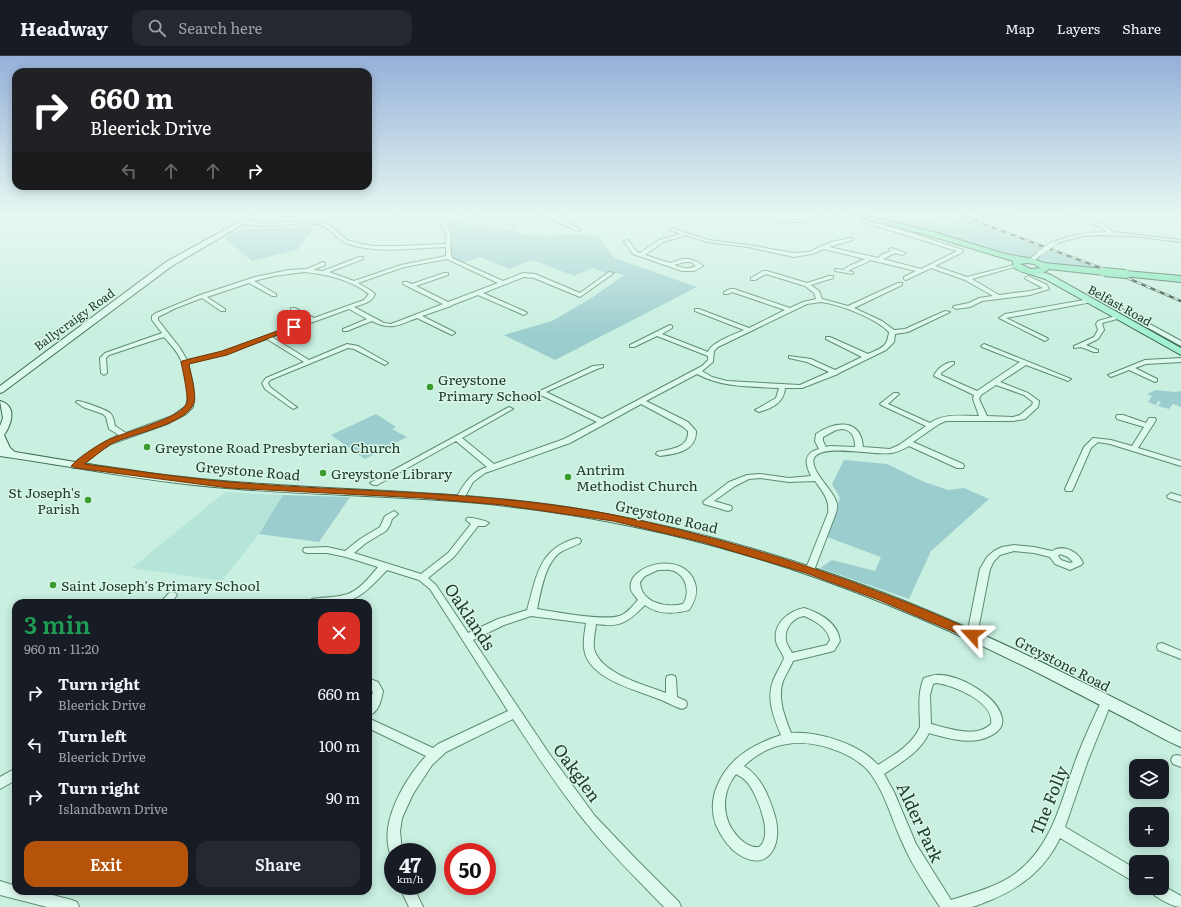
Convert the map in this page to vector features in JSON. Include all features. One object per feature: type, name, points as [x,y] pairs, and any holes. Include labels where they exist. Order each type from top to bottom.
[{"type":"highway","name":"Belfast Road","points":[[998,255],[1038,266]]},
{"type":"highway","name":"Belfast Road","points":[[1002,256],[1016,264],[1027,273]]},
{"type":"highway","points":[[1016,264],[1018,261],[1038,266],[1181,279]]},
{"type":"highway","points":[[1027,273],[1038,266]]},
{"type":"main road","name":"Ballycraigy Road","points":[[0,390],[10,381],[169,264],[186,255]]},
{"type":"main road","name":"Belfast Road","points":[[1038,266],[1090,302],[1180,349]]},
{"type":"main road","name":"Ballycraigy Road","points":[[0,385],[10,381]]},
{"type":"main road","points":[[0,404],[7,411],[8,416],[7,422],[0,433]]},
{"type":"main road","points":[[0,437],[5,449],[12,455]]},
{"type":"main road","name":"Greystone Road","points":[[0,453],[76,466],[229,485],[460,498],[517,503],[613,518],[703,539],[810,571],[883,597],[972,635],[1036,665],[1181,740]]},
{"type":"street","points":[[641,255],[670,265],[688,270],[695,269],[700,266],[692,261],[683,259],[670,265]]},
{"type":"street","points":[[781,255],[794,257],[803,255]]},
{"type":"street","points":[[856,255],[922,271]]},
{"type":"street","points":[[879,260],[885,255]]},
{"type":"street","points":[[906,278],[954,255]]},
{"type":"street","points":[[1038,266],[1040,255]]},
{"type":"street","points":[[325,272],[358,259],[350,257]]},
{"type":"street","points":[[354,283],[403,266],[449,257],[456,262],[503,283]]},
{"type":"street","points":[[837,270],[848,272],[849,266],[863,263],[869,258]]},
{"type":"street","points":[[310,270],[311,268],[323,264]]},
{"type":"street","points":[[967,279],[1016,264]]},
{"type":"street","points":[[931,266],[967,279],[997,296]]},
{"type":"street","points":[[949,304],[957,309],[970,305],[978,299],[1030,293],[1046,289],[1045,286],[1027,273],[1005,268]]},
{"type":"street","points":[[76,466],[104,445],[124,436],[168,421],[187,409],[191,401],[185,362],[155,320],[156,315],[202,296],[275,273],[310,270],[325,272],[338,275],[372,293],[372,297],[366,301],[224,353],[185,362]]},
{"type":"street","points":[[752,278],[765,272],[807,285],[817,292],[819,300]]},
{"type":"street","points":[[412,286],[446,274]]},
{"type":"street","points":[[349,307],[383,325],[391,326],[419,317],[523,275],[530,275],[580,295],[611,277]]},
{"type":"street","points":[[899,276],[912,280]]},
{"type":"street","points":[[807,285],[831,277]]},
{"type":"street","points":[[250,281],[274,295]]},
{"type":"street","points":[[405,283],[449,305]]},
{"type":"street","points":[[849,308],[900,284]]},
{"type":"street","points":[[726,293],[732,290],[790,310]]},
{"type":"street","points":[[479,293],[524,313]]},
{"type":"street","points":[[202,296],[223,310]]},
{"type":"street","points":[[1100,299],[1180,349]]},
{"type":"street","points":[[460,498],[472,478],[482,471],[556,445],[602,422],[697,371],[711,361],[712,359],[710,355],[712,348],[805,303],[819,300],[835,303],[883,324],[892,332],[906,332],[947,312]]},
{"type":"street","points":[[1045,339],[1002,318],[1090,302]]},
{"type":"street","points":[[293,309],[313,320]]},
{"type":"street","points":[[697,310],[749,330]]},
{"type":"street","points":[[419,317],[452,333]]},
{"type":"street","points":[[1096,351],[1079,346],[1096,338],[1101,330],[1099,324],[1100,322],[1119,318]]},
{"type":"street","points":[[345,330],[373,319]]},
{"type":"street","points":[[632,346],[670,327]]},
{"type":"street","points":[[1027,330],[1033,327]]},
{"type":"street","points":[[697,371],[710,378],[727,383],[782,387],[804,386],[836,373],[884,349],[890,345],[892,332]]},
{"type":"street","points":[[104,373],[104,358],[106,355],[166,334]]},
{"type":"street","points":[[657,334],[710,355]]},
{"type":"street","points":[[267,337],[307,361]]},
{"type":"street","points":[[828,338],[868,357]]},
{"type":"street","points":[[293,407],[268,389],[265,386],[265,382],[271,377],[307,361],[350,346],[358,348],[385,363]]},
{"type":"street","points":[[984,346],[1068,378]]},
{"type":"street","points":[[791,357],[811,360],[836,373]]},
{"type":"street","points":[[1111,375],[1145,362],[1181,360]]},
{"type":"street","points":[[984,418],[976,399],[978,394],[1025,362]]},
{"type":"street","points":[[952,363],[938,372],[937,376],[978,394]]},
{"type":"street","points":[[527,399],[594,367],[601,366]]},
{"type":"street","points":[[1129,368],[1155,380]]},
{"type":"street","points":[[810,571],[833,510],[831,499],[809,466],[814,454],[823,449],[836,448],[859,450],[898,449],[909,443],[940,420],[952,418],[1017,419],[1037,405],[1035,399],[1031,396],[995,382]]},
{"type":"street","points":[[760,407],[780,399],[782,387]]},
{"type":"street","points":[[542,393],[602,422]]},
{"type":"street","points":[[896,394],[882,404],[931,426]]},
{"type":"street","points":[[640,401],[685,424],[692,431],[691,441],[686,446],[677,451],[660,454]]},
{"type":"street","points":[[79,402],[85,406],[107,414],[110,417],[112,427],[124,436]]},
{"type":"street","points":[[374,483],[509,409]]},
{"type":"street","points":[[1120,417],[1150,423],[1134,449]]},
{"type":"street","points":[[823,449],[819,441],[819,436],[832,428],[841,426],[852,429],[856,434],[859,450]]},
{"type":"street","points":[[457,438],[492,467]]},
{"type":"street","points":[[1069,489],[1088,446],[1092,442],[1108,441],[1181,464]]},
{"type":"street","points":[[909,443],[960,466]]},
{"type":"street","points":[[728,508],[707,502],[732,484],[747,477],[760,476],[789,480],[816,478]]},
{"type":"street","points":[[1171,496],[1181,499]]},
{"type":"street","points":[[347,554],[363,541],[386,526],[388,516]]},
{"type":"street","points":[[422,578],[451,555],[477,522]]},
{"type":"street","points":[[531,612],[548,560],[557,551],[575,545]]},
{"type":"street","points":[[972,635],[985,569],[990,559],[1003,550],[1013,547],[1031,548],[1053,555]]},
{"type":"street","name":"Oaklands","points":[[307,550],[327,550],[347,554],[422,578],[433,587],[490,674]]},
{"type":"street","points":[[345,599],[355,595],[364,589],[385,566]]},
{"type":"street","points":[[670,567],[681,570],[688,578],[691,598],[688,605],[683,608],[674,610],[662,609],[644,600],[638,594],[635,583],[644,571],[670,567]]},
{"type":"street","points":[[168,599],[172,595]]},
{"type":"street","points":[[467,638],[501,622],[531,612],[591,620],[621,620],[628,616],[644,600]]},
{"type":"street","points":[[802,612],[809,614],[834,633],[835,641],[830,648],[789,658],[781,642],[781,634],[792,616],[802,612]]},
{"type":"street","points":[[591,620],[589,648],[590,653],[596,662],[606,671],[630,685],[672,698],[682,704]]},
{"type":"street","points":[[1162,647],[1181,656]]},
{"type":"street","points":[[787,737],[778,712],[775,692],[778,681],[789,658]]},
{"type":"street","name":"Oakglen","points":[[490,674],[553,769],[591,820],[673,907]]},
{"type":"street","points":[[671,679],[672,698]]},
{"type":"street","points":[[877,772],[910,750],[919,741],[926,727],[925,689],[928,681],[936,679],[949,680],[972,691],[990,706],[997,717],[997,723],[994,728],[986,733],[976,735],[949,733],[926,727]]},
{"type":"street","points":[[372,684],[378,691],[375,704],[372,707]]},
{"type":"street","name":"The Folly","points":[[950,907],[985,895],[1021,878],[1048,848],[1058,830],[1092,734],[1106,701]]},
{"type":"street","points":[[395,843],[394,832],[396,818],[418,776],[433,754],[442,748],[516,712]]},
{"type":"street","points":[[372,724],[433,754]]},
{"type":"street","name":"Alder Park","points":[[735,767],[754,782],[760,792],[767,811],[772,836],[770,846],[763,852],[752,853],[738,846],[728,834],[721,822],[719,812],[720,793],[724,782],[735,767],[751,753],[767,744],[787,737],[815,740],[835,745],[860,756],[877,772],[887,787],[907,840],[927,876],[950,907]]},
{"type":"street","points":[[0,784],[12,776]]},
{"type":"street","points":[[1058,830],[1129,872]]},
{"type":"street","points":[[0,888],[12,891]]},
{"type":"street","points":[[27,895],[72,907]]},
{"type":"street","points":[[410,895],[416,907]]},
{"type":"street","points":[[1167,895],[1181,903]]},
{"type":"shaded area","points":[[244,255],[278,255],[252,261]]},
{"type":"shaded area","points":[[451,255],[612,255],[614,258],[697,287],[555,360],[504,335],[552,321],[590,299],[624,275],[609,271],[606,273],[593,268],[574,276],[533,260],[509,269],[480,257],[461,264]]},
{"type":"shaded area","points":[[1011,255],[1061,255],[1100,269],[1051,264]]},
{"type":"shaded area","points":[[1156,390],[1175,392],[1181,391],[1181,407],[1173,404],[1169,409],[1158,406],[1161,402],[1158,401],[1156,405],[1148,402],[1152,396],[1147,394]]},
{"type":"shaded area","points":[[376,414],[396,427],[392,429],[407,437],[365,459],[331,435]]},
{"type":"shaded area","points":[[844,460],[887,464],[922,481],[948,490],[964,488],[989,499],[931,551],[909,599],[820,568],[832,560],[875,571],[881,557],[827,537],[840,498],[832,484]]},
{"type":"shaded area","points":[[225,492],[283,495],[259,534],[222,581],[132,568]]},
{"type":"shaded area","points":[[283,495],[350,497],[319,542],[259,534]]},
{"type":"railway","points":[[1065,255],[1125,277],[1181,301]]},
{"type":"place","name":"Greystone Primary School","points":[[430,387]]},
{"type":"place","name":"Greystone Road Presbyterian Church","points":[[147,447]]},
{"type":"place","name":"Greystone Library","points":[[323,473]]},
{"type":"place","name":"Antrim Methodist Church","points":[[568,477]]},
{"type":"place","name":"St Joseph's Parish","points":[[88,500]]},
{"type":"place","name":"Saint Joseph's Primary School","points":[[53,585]]},
{"type":"route","points":[[294,327],[224,353],[185,362],[191,395],[191,403],[187,409],[168,421],[108,443],[76,466],[229,485],[314,491],[422,495],[517,503],[613,518],[703,539],[810,571],[883,597],[972,635]]}]
